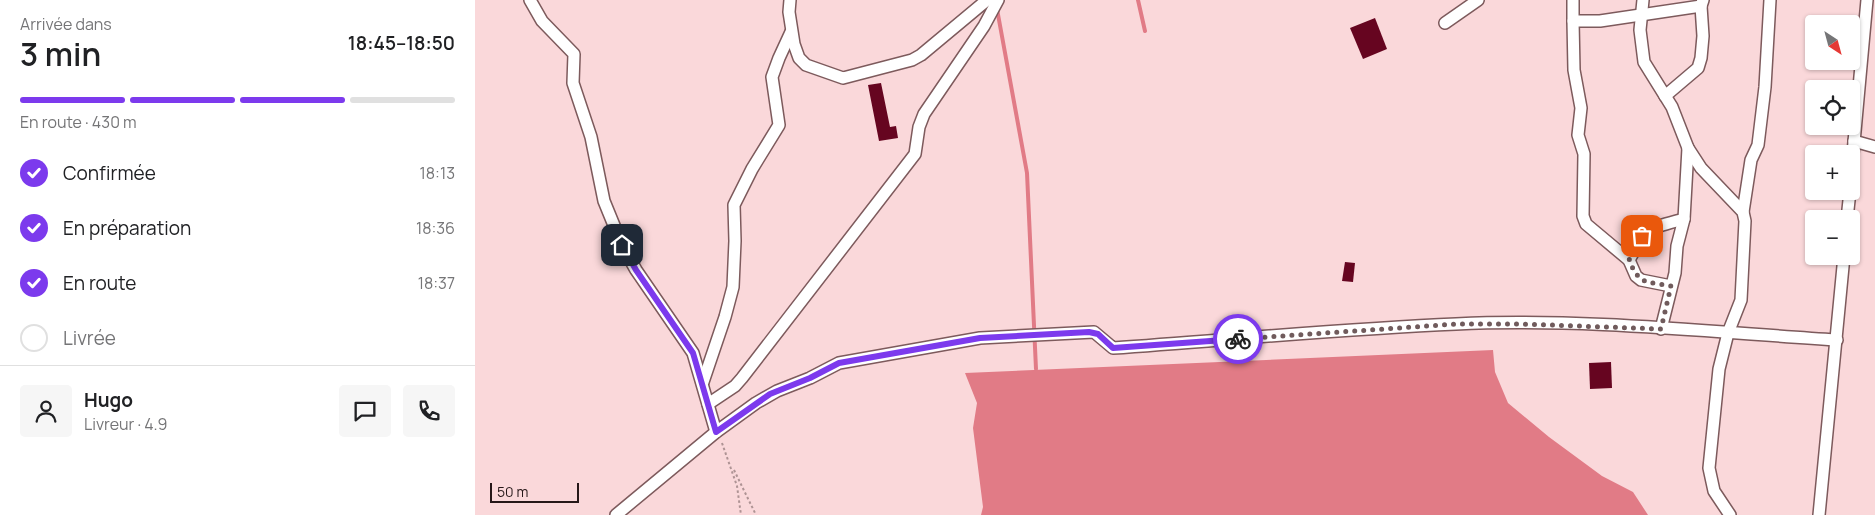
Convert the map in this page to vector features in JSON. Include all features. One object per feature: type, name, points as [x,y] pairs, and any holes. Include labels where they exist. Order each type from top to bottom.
[{"type":"street","points":[[530,0],[542,21],[574,54],[573,83],[591,136],[606,206],[622,245],[636,270],[693,353],[716,432]]},
{"type":"street","points":[[790,0],[791,32],[799,58],[806,65],[838,78],[913,60],[987,0]]},
{"type":"street","points":[[708,404],[735,386],[742,378],[915,154],[919,127],[924,114],[984,26],[998,0]]},
{"type":"street","points":[[1445,23],[1478,0]]},
{"type":"street","points":[[1573,0],[1574,70],[1581,108],[1578,135],[1584,154],[1583,216],[1586,224],[1629,260],[1636,276],[1641,280],[1671,286]]},
{"type":"street","points":[[1643,0],[1641,46],[1643,62],[1672,108],[1688,148],[1701,168],[1743,212]]},
{"type":"street","points":[[1730,515],[1714,491],[1709,468],[1719,369],[1728,333],[1741,300],[1745,243],[1743,212],[1751,160],[1758,145],[1765,87],[1771,0]]},
{"type":"street","points":[[1854,145],[1867,0]]},
{"type":"street","points":[[1573,21],[1600,21],[1702,3],[1703,36],[1698,68],[1665,96]]},
{"type":"street","points":[[703,382],[733,287],[734,205],[752,169],[779,125],[772,78],[791,32]]},
{"type":"street","points":[[1854,141],[1875,147]]},
{"type":"street","points":[[1661,329],[1684,219],[1688,148]]},
{"type":"street","points":[[1629,260],[1642,236],[1650,229],[1684,219]]},
{"type":"street","points":[[1819,515],[1843,265]]},
{"type":"street","points":[[616,515],[716,432],[770,394],[810,378],[839,363],[980,338],[1093,332],[1113,348],[1457,324],[1531,324],[1661,329],[1837,340]]},
{"type":"path","points":[[716,432],[755,515]]},
{"type":"path","points":[[731,463],[737,486],[741,515]]},
{"type":"shaded area","points":[[1493,350],[1495,372],[1508,403],[1549,437],[1602,476],[1633,492],[1648,515],[981,515],[983,507],[973,428],[977,403],[965,373]]},
{"type":"building","points":[[1375,18],[1387,49],[1363,59],[1350,28]]},
{"type":"building","points":[[881,83],[890,127],[896,126],[898,138],[879,141],[868,85]]},
{"type":"building","points":[[1345,262],[1355,263],[1353,282],[1342,281]]},
{"type":"building","points":[[1611,362],[1612,388],[1590,389],[1589,363]]},
{"type":"waterway","points":[[1138,0],[1145,31]]},
{"type":"waterway","points":[[997,9],[1027,173],[1036,369]]},
{"type":"way so far","points":[[1238,339],[1457,324],[1522,324],[1661,329],[1671,286],[1641,280],[1636,276],[1629,260],[1642,236]]},
{"type":"route","points":[[622,245],[636,270],[693,353],[716,432],[755,403],[777,391],[810,378],[839,363],[864,357],[980,338],[1089,332],[1098,334],[1113,348],[1238,339]]}]
